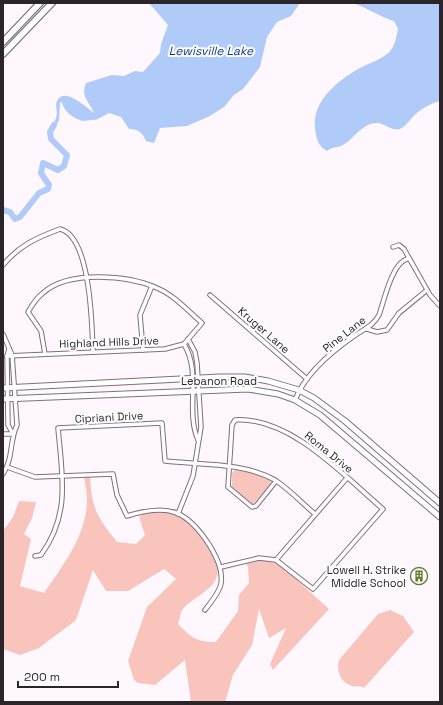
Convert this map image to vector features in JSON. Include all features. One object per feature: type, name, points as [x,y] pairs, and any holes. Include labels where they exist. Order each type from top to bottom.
[{"type":"main road","points":[[3,42],[40,3]]},
{"type":"main road","points":[[3,54],[52,3]]},
{"type":"main road","points":[[34,9],[41,15]]},
{"type":"main road","name":"Lebanon Road","points":[[8,387],[245,377],[268,381],[299,390],[314,398],[345,421],[440,503]]},
{"type":"main road","name":"Lebanon Road","points":[[6,399],[193,390],[248,389],[278,394],[295,400],[320,415],[440,517]]},
{"type":"street","points":[[3,265],[14,253],[41,235],[62,230],[78,247],[83,258],[90,301],[93,352]]},
{"type":"street","points":[[393,247],[395,245],[401,246],[409,260],[418,271],[427,290],[440,306]]},
{"type":"street","name":"Pine Lane","points":[[295,400],[299,390],[307,379],[347,342],[367,329],[378,316],[398,265],[404,260],[409,260]]},
{"type":"street","points":[[45,354],[41,331],[28,312],[33,303],[48,289],[67,281],[106,276],[123,277],[152,286],[171,296],[202,323],[184,344],[192,363],[192,418],[198,440]]},
{"type":"street","points":[[142,350],[140,315],[152,286]]},
{"type":"street","points":[[367,329],[378,332],[387,330],[399,313],[427,290]]},
{"type":"street","name":"Kruger Lane","points":[[210,295],[307,379]]},
{"type":"street","points":[[3,334],[12,355],[6,399],[8,425],[13,434]]},
{"type":"street","points":[[178,514],[196,465],[198,440],[201,427],[200,390],[195,352],[188,340]]},
{"type":"street","name":"Highland Hills Drive","points":[[7,356],[165,349],[184,344]]},
{"type":"street","points":[[3,474],[12,454],[13,434],[17,425],[14,398],[8,387],[7,356],[9,349]]},
{"type":"street","name":"Roma Drive","points":[[230,468],[233,422],[247,420],[269,425],[291,434],[310,445],[383,509],[313,589],[276,560]]},
{"type":"street","name":"Cipriani Drive","points":[[62,476],[58,428],[162,423],[165,461],[196,465]]},
{"type":"street","points":[[3,434],[13,434]]},
{"type":"street","points":[[196,465],[252,471],[276,481],[315,514]]},
{"type":"street","points":[[7,467],[35,477],[113,474],[116,495],[127,516],[151,510],[162,510],[187,518],[198,527],[221,567],[221,584],[216,595],[205,610]]},
{"type":"street","points":[[230,468],[228,487],[252,507],[256,506],[276,481]]},
{"type":"street","points":[[36,556],[41,555],[49,544],[58,524],[63,494],[62,476]]},
{"type":"street","points":[[221,567],[259,558],[276,560],[346,478]]},
{"type":"shaded area","points":[[235,470],[253,473],[270,480],[271,484],[253,504],[251,504],[232,487],[232,473]]},
{"type":"shaded area","points":[[84,477],[90,477],[94,505],[100,519],[117,542],[136,544],[145,535],[139,517],[145,513],[159,511],[180,517],[192,525],[200,534],[215,559],[218,573],[215,582],[206,591],[189,603],[181,612],[178,624],[187,633],[195,638],[204,641],[216,642],[238,611],[239,595],[249,583],[248,567],[246,563],[262,560],[279,564],[329,609],[273,670],[270,664],[286,628],[269,638],[259,609],[252,645],[233,675],[225,702],[191,702],[185,660],[155,685],[138,683],[134,680],[128,661],[147,607],[176,579],[164,569],[128,591],[106,591],[93,570],[76,620],[39,648],[20,655],[3,649],[3,531],[13,517],[19,501],[36,502],[32,518],[24,534],[31,539],[20,586],[44,593],[73,549],[83,525],[87,499]]},
{"type":"shaded area","points":[[390,610],[403,616],[414,632],[364,688],[360,686],[352,686],[344,682],[340,676],[338,668],[339,660],[378,614]]},
{"type":"water","name":"Lewisville Lake","points":[[149,3],[300,3],[291,16],[277,22],[267,37],[260,67],[243,89],[234,95],[224,107],[210,116],[187,126],[160,128],[154,143],[146,141],[142,134],[138,131],[129,129],[121,117],[109,113],[96,120],[83,121],[70,114],[64,108],[62,102],[60,103],[59,121],[50,132],[57,114],[56,103],[60,97],[70,97],[94,113],[85,96],[84,88],[86,83],[112,75],[124,76],[135,71],[143,72],[160,53],[161,44],[168,25]]},
{"type":"water","points":[[352,3],[440,3],[440,101],[420,110],[405,126],[400,129],[397,130],[380,123],[371,124],[362,129],[346,143],[327,151],[321,147],[315,128],[315,118],[322,100],[335,85],[343,79],[390,52],[395,43],[398,29],[394,21]]},
{"type":"waterway","points":[[3,210],[10,212],[15,219],[20,217],[39,193],[48,189],[49,185],[41,173],[43,163],[58,170],[64,166],[67,155],[51,139],[50,132],[54,125]]},
{"type":"place","name":"Lowell H. Strike Middle School","points":[[419,576]]}]
